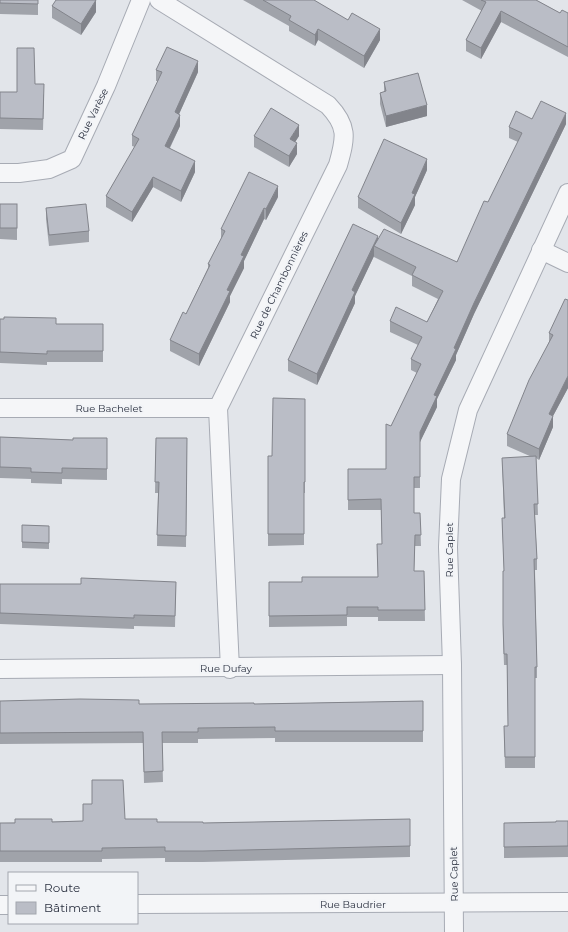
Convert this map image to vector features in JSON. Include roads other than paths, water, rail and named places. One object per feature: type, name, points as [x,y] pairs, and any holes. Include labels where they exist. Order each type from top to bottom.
[{"type":"street","name":"Rue Varèse","points":[[0,173],[19,173],[48,169],[72,159],[106,86],[141,0]]},
{"type":"street","name":"Rue de Chambonnières","points":[[159,0],[328,104],[339,116],[344,130],[344,145],[338,165],[218,408],[230,669]]},
{"type":"street","name":"Rue Caplet","points":[[454,932],[452,666],[448,547],[451,479],[468,410],[568,193]]},
{"type":"street","points":[[541,250],[568,263]]},
{"type":"street","name":"Rue Bachelet","points":[[0,408],[218,408]]},
{"type":"street","name":"Rue Dufay","points":[[0,669],[230,669],[452,666]]},
{"type":"street","name":"Rue Baudrier","points":[[138,904],[454,904],[568,902]]}]
